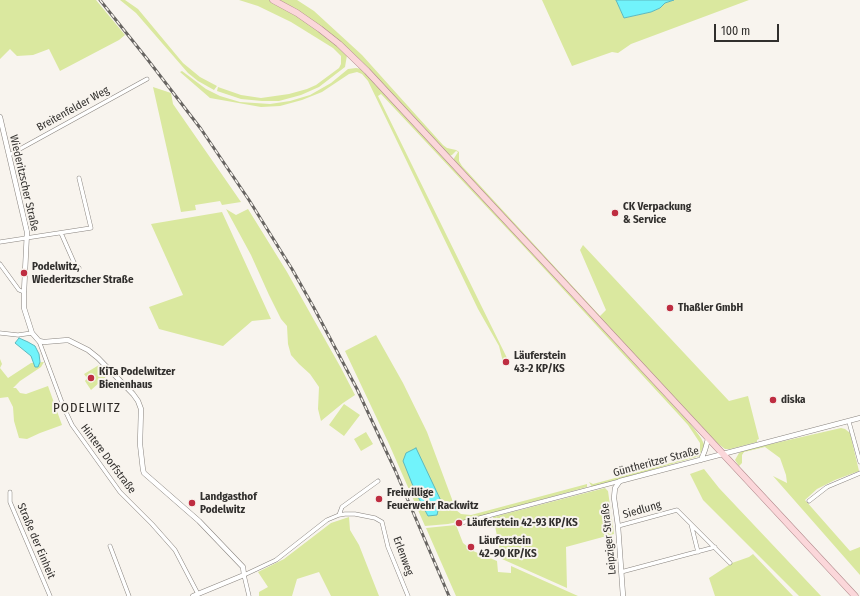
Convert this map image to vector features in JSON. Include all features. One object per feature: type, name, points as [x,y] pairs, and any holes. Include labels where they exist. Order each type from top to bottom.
[{"type":"main road","points":[[273,0],[297,13],[320,29],[356,60],[855,596]]},
{"type":"street","name":"Breitenfelder Weg","points":[[9,155],[146,79]]},
{"type":"street","name":"Wiederitzscher Straße","points":[[0,117],[28,237],[24,308],[32,333],[39,341]]},
{"type":"street","points":[[0,242],[91,228],[80,178]]},
{"type":"street","points":[[61,233],[76,267],[80,268]]},
{"type":"street","points":[[0,264],[19,290],[24,292]]},
{"type":"street","points":[[0,333],[18,335],[32,333]]},
{"type":"street","points":[[39,341],[68,340],[88,350],[96,355],[138,401],[141,409],[140,444],[144,473],[200,521],[243,567],[249,596]]},
{"type":"street","name":"Hintere Dorfstraße","points":[[39,341],[64,408],[72,425],[120,492],[176,550],[196,595]]},
{"type":"street","name":"Güntheritzer Straße","points":[[456,524],[860,418]]},
{"type":"street","points":[[849,422],[860,462]]},
{"type":"street","points":[[701,460],[708,439]]},
{"type":"street","points":[[809,501],[827,487],[860,473]]},
{"type":"street","points":[[196,595],[276,560],[327,520],[339,515],[342,507],[378,481]]},
{"type":"street","name":"Leipziger Straße","points":[[620,481],[615,488],[614,493],[623,596]]},
{"type":"street","name":"Straße der Einheit","points":[[10,492],[10,502],[50,596]]},
{"type":"street","name":"Siedlung","points":[[618,526],[675,510],[679,511],[730,563]]},
{"type":"street","name":"Erlenweg","points":[[339,515],[355,514],[375,518],[382,522],[388,547],[408,596]]},
{"type":"street","points":[[690,523],[698,552]]},
{"type":"street","points":[[110,546],[129,596]]},
{"type":"street","points":[[621,572],[715,547]]},
{"type":"green space","points":[[0,0],[96,0],[125,35],[119,40],[60,71],[49,49],[33,55],[17,56],[10,49],[0,59]]},
{"type":"green space","points":[[120,0],[125,0],[138,9],[183,63],[200,77],[217,86],[214,90],[198,81],[188,73],[136,13]]},
{"type":"green space","points":[[239,0],[269,0],[296,15],[337,45],[347,55],[345,67],[319,87],[301,95],[279,101],[241,99],[217,91],[218,87],[241,95],[261,98],[289,94],[316,85],[339,68],[341,64],[341,56],[333,48],[291,22],[258,6]]},
{"type":"green space","points":[[279,0],[297,0],[314,11],[362,55],[443,145],[459,152],[459,161],[462,166],[600,316],[606,310],[580,250],[583,245],[729,401],[748,396],[759,439],[757,442],[730,449],[725,449],[717,443],[453,160],[458,152],[456,151],[449,156],[350,50],[299,11]]},
{"type":"green space","points":[[542,0],[616,0],[624,18],[651,12],[660,8],[665,3],[674,0],[749,0],[631,44],[618,53],[612,52],[572,66]]},
{"type":"green space","points":[[348,69],[362,69],[690,423],[704,444],[700,456],[592,487],[589,482],[593,484],[693,457],[700,450],[700,443],[688,425],[678,414],[381,94],[378,96],[508,360],[503,362],[499,346],[478,309],[368,81],[362,74],[357,72],[349,74],[322,92],[302,100],[280,106],[261,107],[210,98],[180,72],[182,71],[206,89],[220,96],[240,102],[270,104],[290,101],[310,95],[331,83]]},
{"type":"green space","points":[[153,87],[171,93],[173,104],[241,202],[222,205],[220,201],[195,205],[196,210],[181,212]]},
{"type":"green space","points":[[226,209],[236,215],[248,209],[287,272],[355,395],[321,421],[318,409],[319,387],[310,374],[291,355],[288,344],[287,326],[281,319],[251,255]]},
{"type":"green space","points":[[222,212],[271,319],[252,321],[223,346],[159,329],[149,307],[183,295],[151,224]]},
{"type":"green space","points":[[376,335],[403,383],[427,432],[456,510],[461,514],[471,515],[587,484],[587,487],[467,520],[448,524],[425,526],[389,444],[345,351]],"holes":[[[415,491],[442,503],[428,515]]]},
{"type":"green space","points":[[44,362],[41,367],[20,381],[13,388],[16,388],[20,393],[26,394],[48,386],[62,425],[27,439],[19,438],[14,421],[13,407],[8,397],[0,398],[0,368],[8,378],[31,363]]},
{"type":"green space","name":"KiTa Podelwitzer Bienenhaus","points":[[99,365],[108,375],[91,390],[85,381],[87,378],[84,374]]},
{"type":"green space","points":[[344,404],[360,415],[344,436],[329,425]]},
{"type":"green space","points":[[841,428],[850,433],[859,471],[817,489],[805,500],[850,551],[860,547],[860,575],[773,476],[787,483],[780,458],[765,447],[744,452],[742,455],[742,463],[739,466],[735,460],[739,453],[745,450]]},
{"type":"green space","points":[[366,432],[373,444],[361,451],[354,439]]},
{"type":"green space","points":[[704,469],[719,488],[821,596],[799,596],[703,500],[690,474]]},
{"type":"green space","points":[[605,488],[608,491],[614,534],[566,547],[567,588],[502,559],[493,517]]},
{"type":"green space","points":[[349,517],[350,530],[359,545],[379,596],[331,596],[319,572],[297,579],[292,596],[259,596],[259,592],[268,587],[258,572],[284,559],[331,523]]},
{"type":"green space","points":[[456,525],[463,543],[473,551],[497,561],[498,572],[511,573],[511,566],[578,596],[456,596],[426,528]]},
{"type":"green space","points":[[753,554],[793,596],[715,596],[709,578],[732,563]]},
{"type":"water","points":[[616,0],[674,0],[665,3],[660,8],[651,12],[624,18]]},
{"type":"water","points":[[19,338],[35,346],[39,354],[40,362],[38,367],[35,367],[31,356],[15,343]]},
{"type":"water","points":[[416,448],[442,503],[439,506],[437,515],[428,516],[415,491],[403,461],[406,453]]},
{"type":"railway","points":[[100,0],[201,129],[249,200],[292,269],[357,389],[395,470],[449,596]]},
{"type":"place","name":"CK Verpackung & Service","points":[[615,213]]},
{"type":"place","name":"Podelwitz, Wiederitzscher Straße","points":[[24,273]]},
{"type":"place","name":"Thaßler GmbH","points":[[670,308]]},
{"type":"place","name":"Läuferstein 43-2 KP/KS","points":[[506,362]]},
{"type":"place","name":"KiTa Podelwitzer Bienenhaus","points":[[91,378]]},
{"type":"place","name":"diska","points":[[773,400]]},
{"type":"place","name":"Freiwillige Feuerwehr Rackwitz","points":[[379,499]]},
{"type":"place","name":"Landgasthof Podelwitz","points":[[192,503]]},
{"type":"place","name":"Läuferstein 42-93 KP/KS","points":[[459,523]]},
{"type":"place","name":"Läuferstein 42-90 KP/KS","points":[[471,547]]},
{"type":"district","name":"PODELWITZ","points":[[87,408]]}]
